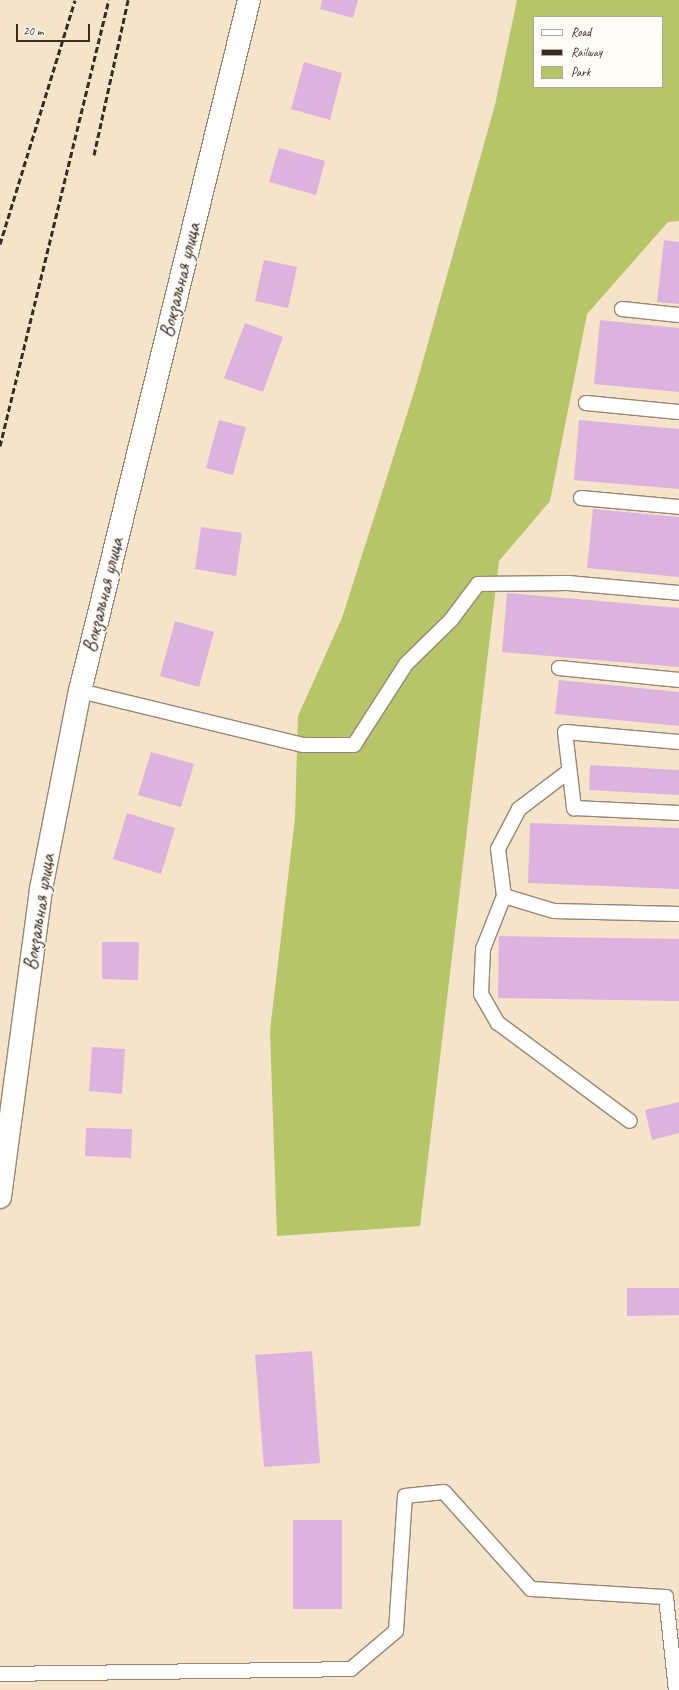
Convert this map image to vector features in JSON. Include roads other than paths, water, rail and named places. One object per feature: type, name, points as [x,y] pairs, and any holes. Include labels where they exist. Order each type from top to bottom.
[{"type":"street","name":"Вокзальная улица","points":[[0,1197],[42,889],[80,691],[249,0]]},
{"type":"lane","points":[[622,309],[679,315]]},
{"type":"lane","points":[[586,403],[679,412]]},
{"type":"lane","points":[[581,498],[679,507]]},
{"type":"lane","points":[[80,691],[304,745],[354,745],[406,664],[451,620],[478,584],[568,583],[679,593]]},
{"type":"lane","points":[[559,668],[679,680]]},
{"type":"lane","points":[[679,742],[565,732],[574,808],[679,813]]},
{"type":"lane","points":[[569,771],[519,809],[498,849],[504,896],[483,949],[481,994],[498,1023],[630,1121]]},
{"type":"lane","points":[[504,896],[554,911],[679,914]]},
{"type":"lane","points":[[0,1674],[352,1669],[396,1632],[405,1496],[444,1492],[531,1589],[666,1596],[676,1690]]},
{"type":"railway","points":[[0,244],[75,0]]},
{"type":"railway","points":[[0,446],[109,0]]},
{"type":"railway","points":[[94,155],[128,0]]}]
